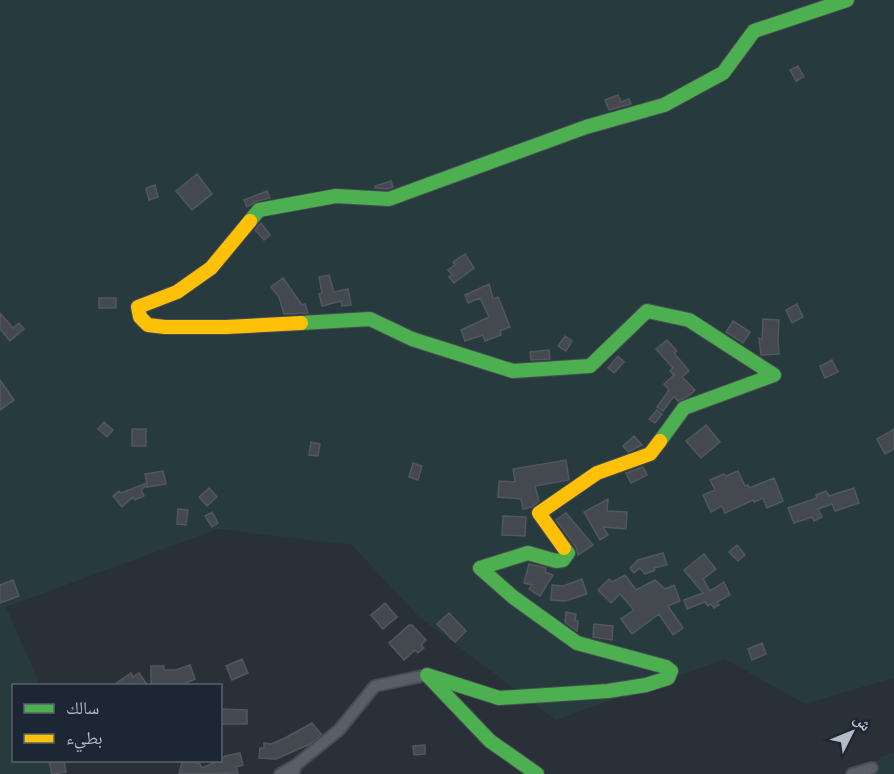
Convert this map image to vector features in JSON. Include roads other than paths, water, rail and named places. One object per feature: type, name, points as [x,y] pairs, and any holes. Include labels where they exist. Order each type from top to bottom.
[{"type":"street","points":[[280,774],[295,770],[339,730],[375,686],[427,675],[499,698],[608,691],[646,685],[668,678],[671,671],[666,667],[577,644],[513,597],[480,568],[528,553],[556,561],[563,560],[568,553],[539,513],[597,473],[650,454],[684,408],[774,375],[690,320],[647,311],[590,366],[513,371],[412,339],[370,319],[226,327],[165,327],[148,325],[140,317],[138,307],[177,292],[210,268],[259,210],[336,196],[389,199],[586,126],[664,105],[723,73],[754,31],[847,0]]},
{"type":"street","points":[[427,675],[490,741],[537,774]]},
{"type":"street","points":[[852,774],[872,768]]}]
